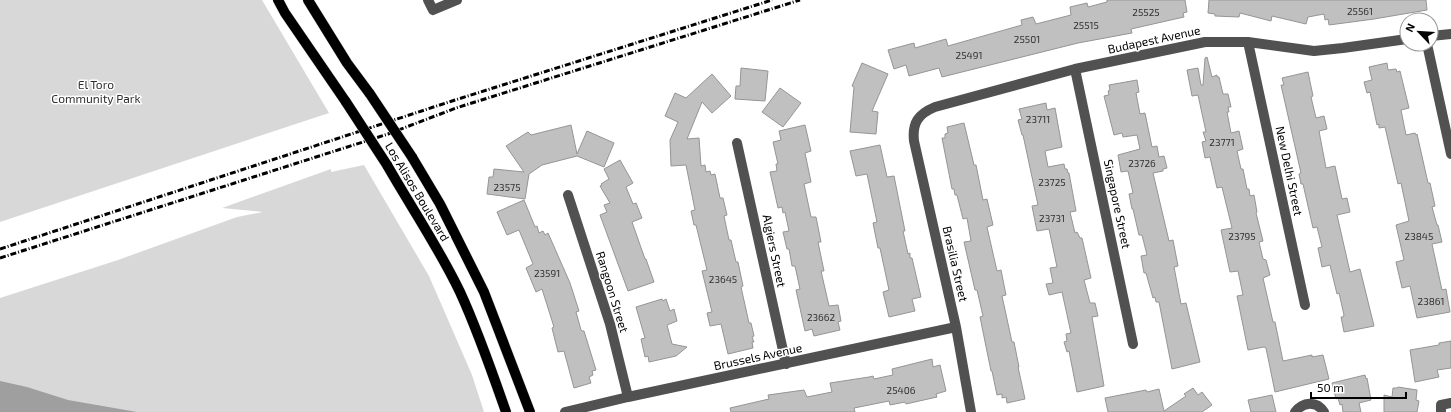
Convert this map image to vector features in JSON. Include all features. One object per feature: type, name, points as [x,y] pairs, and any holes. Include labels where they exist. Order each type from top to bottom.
[{"type":"main road","name":"Los Alisos Boulevard","points":[[278,0],[285,13],[387,165],[436,248],[459,292],[479,339],[506,412]]},
{"type":"main road","name":"Los Alisos Boulevard","points":[[308,0],[347,63],[370,94],[412,157],[440,204],[484,292],[530,412]]},
{"type":"street","points":[[428,0],[433,10],[457,0]]},
{"type":"street","points":[[1439,35],[1451,34]]},
{"type":"street","name":"Budapest Avenue","points":[[916,122],[924,112],[935,107],[1075,69],[1205,42],[1248,42],[1314,51],[1399,40]]},
{"type":"street","name":"New Delhi Street","points":[[1248,42],[1305,305]]},
{"type":"street","points":[[1429,52],[1451,154]]},
{"type":"street","name":"Singapore Street","points":[[1075,69],[1133,344]]},
{"type":"street","name":"Brasilia Street","points":[[916,122],[913,130],[914,141],[956,327],[971,412]]},
{"type":"street","name":"Algiers Street","points":[[737,143],[786,364]]},
{"type":"street","name":"Rangoon Street","points":[[568,195],[610,324],[628,397]]},
{"type":"street","name":"Brussels Avenue","points":[[565,412],[628,397],[956,327]]},
{"type":"street","points":[[1295,412],[1299,407],[1311,403],[1318,406],[1324,412]]},
{"type":"street","points":[[1441,412],[1441,405],[1451,403]]},
{"type":"green space","name":"El Toro Community Park","points":[[0,0],[262,0],[329,113],[0,222]]},
{"type":"green space","points":[[364,165],[429,276],[472,375],[484,412],[0,412],[0,298],[118,260],[237,217],[263,212],[222,208],[331,169],[331,172]]},
{"type":"shaded area","points":[[0,381],[27,387],[68,400],[137,412],[0,412]]},
{"type":"building","points":[[1107,0],[1185,0],[1187,12],[1183,13],[1184,17],[1131,29],[1132,33],[1078,43],[942,77],[939,68],[909,76],[906,65],[894,69],[888,50],[914,43],[915,48],[946,39],[948,46],[1022,25],[1021,20],[1033,17],[1036,24],[1071,15],[1070,7],[1087,3],[1088,7],[1107,2]]},
{"type":"building","points":[[1209,0],[1426,0],[1427,10],[1399,12],[1399,15],[1329,25],[1328,19],[1325,20],[1324,14],[1308,17],[1306,24],[1272,16],[1271,21],[1240,13],[1239,17],[1215,16],[1215,14],[1208,13]]},
{"type":"building","points":[[1207,57],[1212,77],[1217,75],[1217,77],[1219,77],[1223,94],[1228,94],[1231,107],[1228,107],[1229,112],[1227,112],[1231,133],[1239,131],[1243,149],[1237,151],[1241,169],[1243,169],[1247,189],[1249,189],[1250,196],[1254,195],[1256,213],[1263,241],[1259,242],[1263,259],[1266,260],[1270,275],[1263,278],[1273,322],[1275,322],[1283,361],[1312,355],[1312,357],[1323,355],[1329,379],[1275,392],[1266,348],[1264,347],[1248,350],[1237,296],[1243,295],[1238,271],[1230,272],[1221,230],[1232,228],[1222,187],[1217,188],[1210,157],[1205,158],[1202,142],[1206,141],[1203,132],[1206,132],[1198,95],[1192,96],[1187,70],[1198,68],[1201,85],[1203,85],[1205,58]]},
{"type":"building","points":[[862,63],[888,74],[872,111],[878,112],[876,134],[850,132],[854,87],[852,86]]},
{"type":"building","points":[[1387,63],[1388,70],[1396,69],[1397,72],[1400,71],[1409,108],[1401,110],[1406,135],[1417,134],[1428,183],[1430,183],[1435,206],[1432,207],[1442,242],[1432,244],[1442,290],[1446,289],[1450,312],[1417,318],[1410,286],[1402,288],[1396,262],[1404,260],[1396,225],[1409,221],[1401,183],[1398,184],[1385,127],[1379,128],[1379,124],[1377,125],[1370,92],[1367,93],[1364,82],[1372,80],[1369,67]]},
{"type":"building","points":[[741,68],[768,71],[765,101],[735,99],[736,86],[740,86]]},
{"type":"building","points":[[1308,72],[1313,96],[1311,97],[1316,118],[1324,116],[1327,129],[1319,131],[1326,168],[1335,166],[1342,199],[1347,198],[1350,212],[1337,215],[1350,272],[1360,269],[1374,326],[1344,332],[1341,317],[1344,315],[1330,265],[1322,267],[1318,248],[1322,247],[1317,227],[1313,228],[1303,184],[1301,184],[1299,174],[1301,173],[1281,85],[1284,85],[1282,78]]},
{"type":"building","points":[[712,74],[731,96],[712,113],[702,102],[687,139],[699,138],[701,166],[705,165],[706,172],[710,171],[711,175],[715,174],[720,198],[723,198],[727,215],[724,216],[729,240],[731,240],[736,262],[738,262],[743,286],[741,287],[749,323],[751,323],[754,336],[752,337],[754,342],[752,342],[753,348],[728,354],[721,324],[710,326],[707,313],[712,312],[702,271],[707,270],[691,211],[695,210],[686,165],[671,166],[670,140],[678,122],[665,116],[675,93],[686,98]]},
{"type":"building","points":[[1137,80],[1139,92],[1136,93],[1140,114],[1145,113],[1152,147],[1157,146],[1159,157],[1164,156],[1167,168],[1163,169],[1163,171],[1153,173],[1169,241],[1173,240],[1178,266],[1174,267],[1181,304],[1186,303],[1200,362],[1172,369],[1159,302],[1156,302],[1155,297],[1153,298],[1146,273],[1144,273],[1141,256],[1147,255],[1142,235],[1139,235],[1132,209],[1129,194],[1133,193],[1128,171],[1121,172],[1118,155],[1140,149],[1137,135],[1123,137],[1122,133],[1114,135],[1104,96],[1109,95],[1109,85]]},
{"type":"building","points":[[780,88],[801,103],[783,127],[762,112]]},
{"type":"building","points":[[1046,103],[1047,110],[1055,108],[1062,147],[1045,151],[1048,167],[1064,164],[1065,169],[1067,169],[1069,173],[1076,211],[1070,212],[1075,233],[1077,232],[1080,238],[1082,238],[1091,278],[1084,280],[1090,303],[1095,303],[1098,316],[1092,317],[1104,386],[1077,392],[1069,351],[1067,352],[1064,342],[1067,341],[1066,334],[1071,333],[1062,292],[1049,295],[1046,284],[1053,283],[1050,268],[1057,267],[1049,229],[1037,231],[1032,206],[1038,205],[1023,135],[1018,120],[1022,119],[1019,109]]},
{"type":"building","points":[[964,123],[974,165],[976,165],[983,200],[987,199],[993,225],[987,227],[997,271],[1001,270],[1006,295],[1002,296],[1012,342],[1014,342],[1025,399],[1007,403],[1006,397],[1002,398],[1002,394],[997,395],[991,371],[980,317],[983,316],[977,290],[975,290],[964,242],[971,241],[967,218],[963,219],[957,195],[955,195],[954,189],[952,189],[942,138],[945,138],[945,134],[948,133],[947,127]]},
{"type":"building","points":[[571,125],[577,154],[587,131],[614,143],[604,167],[577,156],[542,165],[529,174],[525,199],[487,194],[489,177],[493,177],[494,169],[524,172],[506,146],[528,132],[531,135]]},
{"type":"building","points":[[805,125],[811,151],[805,153],[811,182],[804,184],[811,217],[816,217],[821,242],[818,242],[824,271],[821,271],[829,306],[838,305],[841,321],[838,322],[840,330],[814,336],[812,329],[805,331],[796,290],[800,289],[795,266],[792,266],[789,249],[787,249],[783,232],[789,231],[785,212],[783,213],[782,207],[778,208],[770,172],[777,171],[776,164],[778,164],[773,142],[781,140],[779,131]]},
{"type":"building","points":[[880,145],[887,177],[894,176],[908,254],[910,253],[910,258],[912,258],[921,297],[912,299],[915,311],[889,317],[883,292],[889,290],[873,223],[877,222],[867,174],[856,176],[850,151]]},
{"type":"building","points":[[620,160],[633,183],[626,187],[633,204],[636,203],[642,218],[632,222],[654,282],[628,291],[600,215],[607,212],[604,205],[610,203],[600,186],[609,179],[604,169]]},
{"type":"building","points":[[524,200],[539,233],[543,231],[545,235],[548,233],[570,283],[579,311],[576,312],[581,330],[584,331],[596,370],[592,371],[593,375],[589,377],[591,383],[574,388],[564,351],[558,352],[552,328],[554,327],[542,289],[536,292],[526,268],[533,264],[519,230],[507,235],[497,212]]},
{"type":"building","points":[[662,299],[663,301],[666,299],[670,311],[674,309],[677,321],[667,325],[672,344],[687,347],[676,356],[649,362],[648,356],[645,357],[641,339],[645,338],[636,307]]},
{"type":"building","points":[[1451,341],[1451,368],[1437,370],[1439,377],[1415,382],[1410,350],[1439,345],[1439,343]]},
{"type":"building","points":[[932,359],[933,367],[940,365],[946,391],[936,394],[937,397],[906,404],[905,402],[890,405],[889,401],[854,408],[855,412],[731,412],[730,408],[769,399],[768,395],[804,390],[807,397],[832,392],[830,383],[873,376],[874,379],[893,375],[892,369]]},
{"type":"building","points":[[1365,375],[1366,379],[1367,378],[1371,400],[1359,403],[1361,412],[1343,412],[1342,404],[1340,405],[1338,398],[1336,399],[1332,383]]},
{"type":"building","points":[[1398,387],[1417,390],[1416,400],[1419,401],[1417,412],[1384,412],[1384,395],[1392,397],[1393,388]]},
{"type":"building","points":[[1193,388],[1198,395],[1202,392],[1212,405],[1202,412],[1108,412],[1105,398],[1159,389],[1164,411],[1186,396],[1184,394]]},
{"type":"building","points":[[1272,395],[1276,412],[1251,412],[1248,400]]},
{"type":"railway","points":[[0,249],[452,101],[772,0]]},
{"type":"railway","points":[[0,258],[388,134],[456,108],[800,0]]}]
